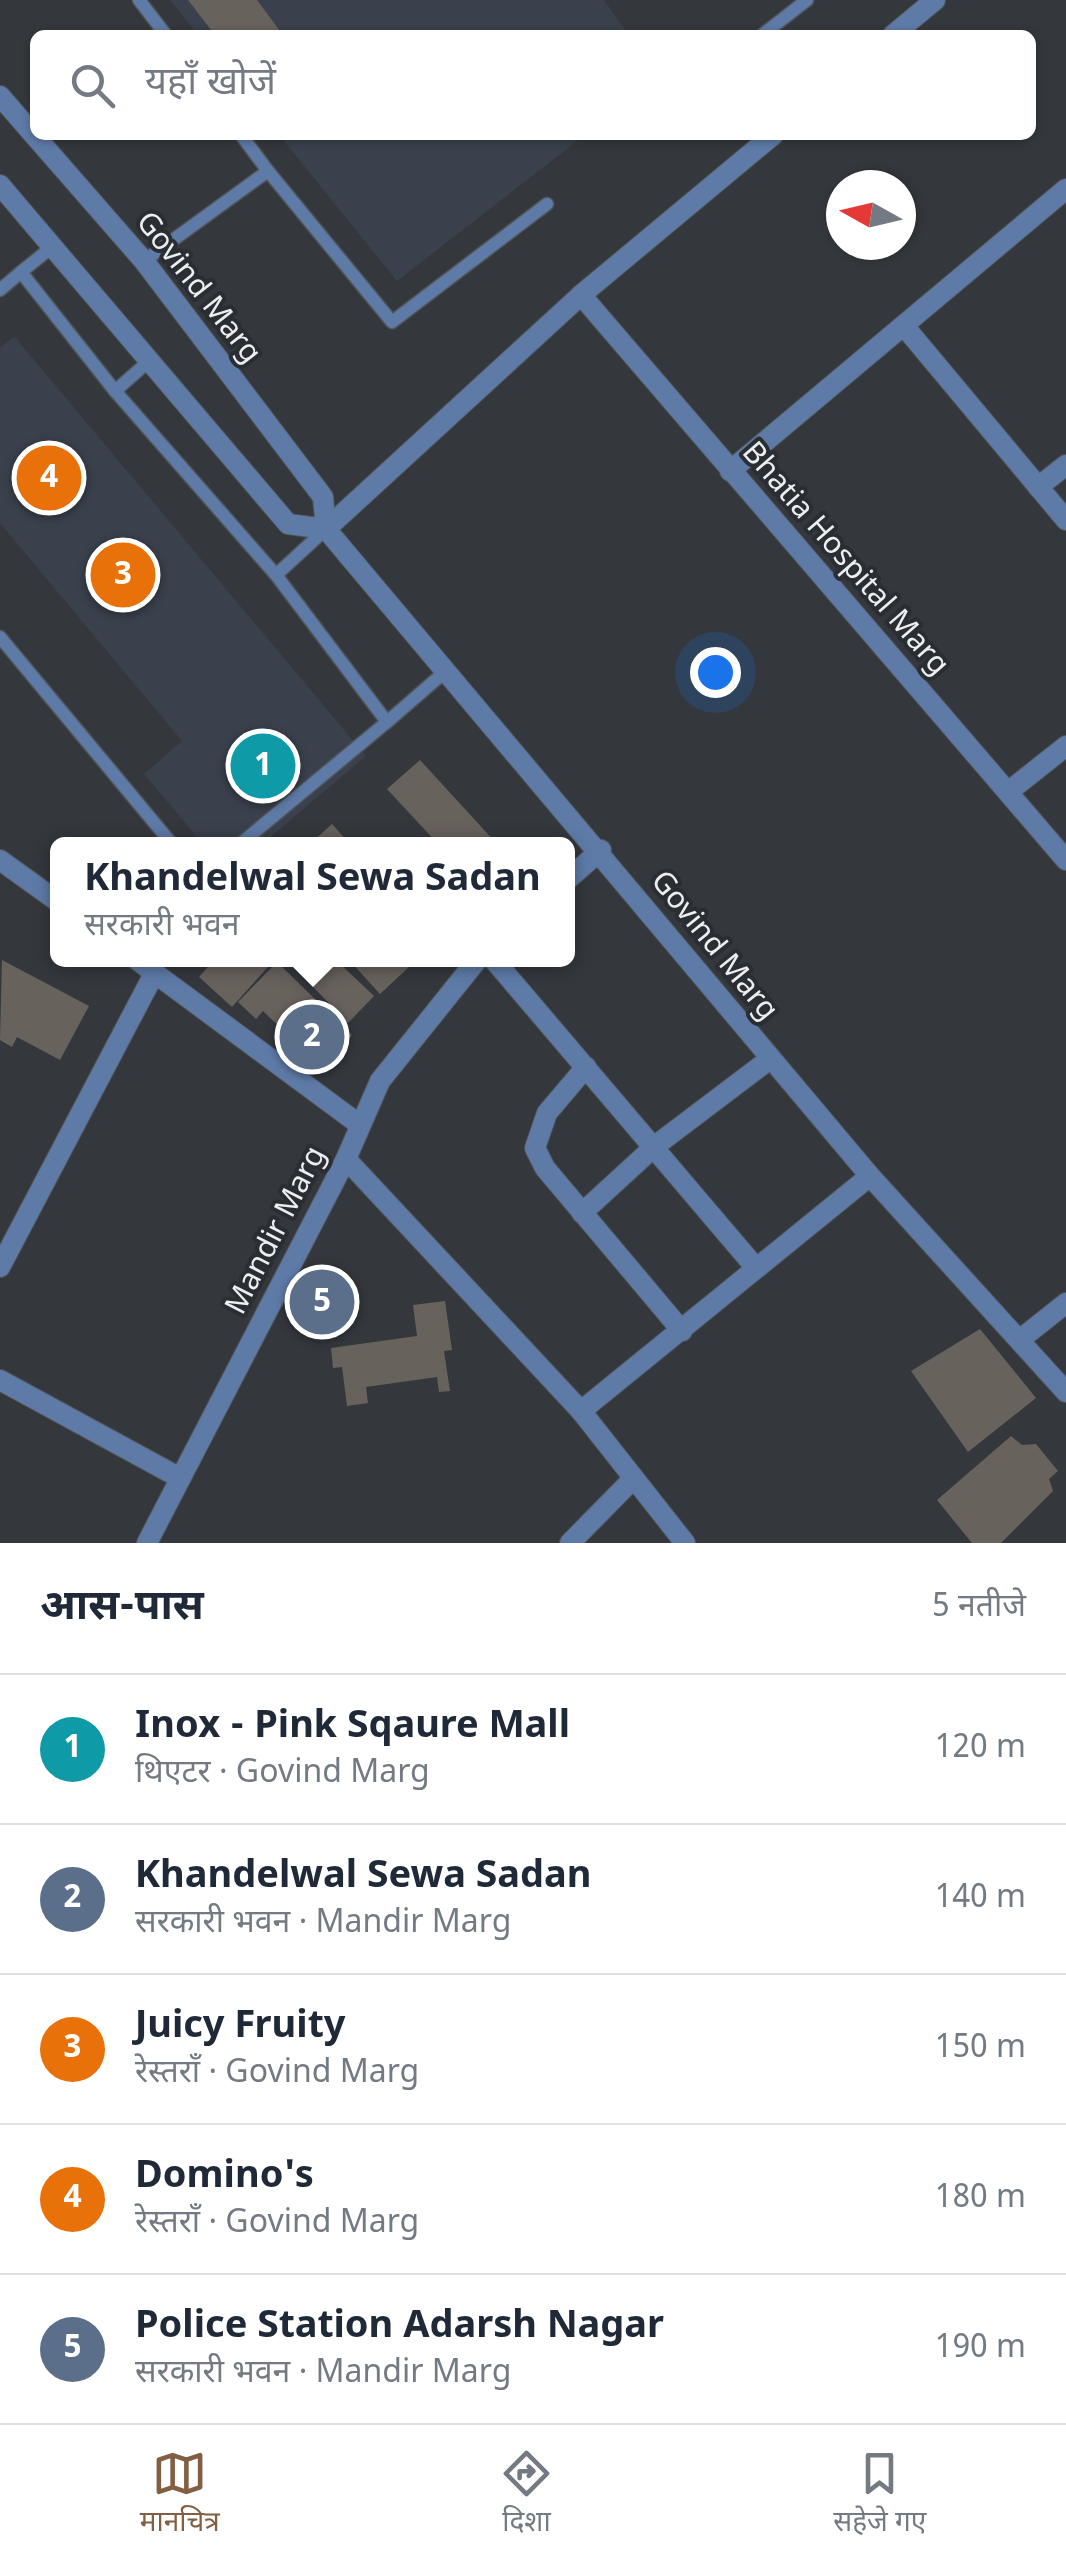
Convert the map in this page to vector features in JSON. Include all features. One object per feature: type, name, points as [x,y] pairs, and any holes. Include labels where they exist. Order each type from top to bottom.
[{"type":"street","points":[[899,30],[935,0]]},
{"type":"street","name":"Govind Marg","points":[[0,96],[30,130]]},
{"type":"street","name":"Govind Marg","points":[[38,140],[144,261],[322,497],[326,529],[600,850],[870,1176],[1022,1338],[1066,1392]]},
{"type":"street","points":[[0,185],[288,524],[326,529],[581,295],[767,140]]},
{"type":"street","points":[[730,471],[1066,189]]},
{"type":"street","name":"Bhatia Hospital Marg","points":[[581,295],[1066,860]]},
{"type":"street","points":[[904,326],[1066,520]]},
{"type":"street","points":[[1038,487],[1066,465]]},
{"type":"street","points":[[1008,792],[1066,746]]},
{"type":"street","points":[[575,873],[600,850]]},
{"type":"street","points":[[0,860],[50,896]]},
{"type":"street","points":[[0,1267],[146,967]]},
{"type":"street","points":[[147,967],[360,1125]]},
{"type":"street","name":"Mandir Marg","points":[[147,1543],[346,1159],[380,1081],[470,967]]},
{"type":"street","points":[[500,967],[756,1268]]},
{"type":"street","points":[[582,1213],[655,1146],[770,1059]]},
{"type":"street","points":[[586,1068],[548,1112],[536,1148],[582,1213],[682,1330]]},
{"type":"street","points":[[346,1159],[581,1411],[685,1543]]},
{"type":"street","points":[[581,1411],[870,1176]]},
{"type":"street","points":[[1022,1338],[1066,1303]]},
{"type":"street","points":[[0,1380],[180,1478]]},
{"type":"street","points":[[570,1543],[632,1480]]},
{"type":"lane","points":[[139,0],[162,30]]},
{"type":"lane","points":[[768,30],[807,0]]},
{"type":"lane","points":[[246,140],[392,322],[547,204]]},
{"type":"lane","points":[[144,261],[268,171]]},
{"type":"lane","points":[[0,290],[52,246]]},
{"type":"lane","points":[[21,272],[115,391],[276,575],[387,722]]},
{"type":"lane","points":[[115,391],[149,361]]},
{"type":"lane","points":[[276,575],[326,529]]},
{"type":"lane","points":[[0,637],[166,837]]},
{"type":"lane","points":[[248,837],[447,670]]},
{"type":"shaded area","points":[[170,0],[604,0],[625,30],[194,30]]},
{"type":"shaded area","points":[[283,140],[579,140],[397,281]]},
{"type":"shaded area","points":[[14,336],[366,756],[270,837],[197,837],[144,774],[182,741],[0,523],[0,348]]},
{"type":"building","points":[[188,0],[257,0],[279,30],[211,30]]},
{"type":"building","points":[[420,760],[491,837],[432,837],[387,789]]},
{"type":"building","points":[[332,824],[344,837],[318,837]]},
{"type":"building","points":[[2,960],[89,1006],[60,1060],[17,1037],[12,1047],[0,1040]]},
{"type":"building","points":[[208,967],[268,967],[232,1007],[199,977]]},
{"type":"building","points":[[272,967],[282,967],[352,1035],[321,1067],[263,1011],[256,1019],[238,1002]]},
{"type":"building","points":[[294,967],[343,967],[374,996],[348,1023]]},
{"type":"building","points":[[355,967],[409,967],[380,994]]},
{"type":"building","points":[[445,1301],[452,1350],[444,1351],[450,1391],[439,1392],[437,1377],[366,1387],[368,1403],[347,1406],[342,1367],[333,1368],[331,1348],[417,1336],[413,1305]]},
{"type":"building","points":[[980,1329],[1036,1398],[968,1452],[911,1371]]},
{"type":"building","points":[[1011,1436],[1022,1445],[1036,1444],[1058,1471],[1049,1479],[1053,1491],[1001,1543],[972,1543],[937,1500]]},
{"type":"place","name":"Domino's","points":[[49,478]]},
{"type":"place","name":"Juicy Fruity","points":[[123,575]]},
{"type":"place","name":"Inox - Pink Sqaure Mall","points":[[263,766]]},
{"type":"place","name":"Khandelwal Sewa Sadan","points":[[312,1037]]},
{"type":"place","name":"Police Station Adarsh Nagar","points":[[322,1302]]}]
